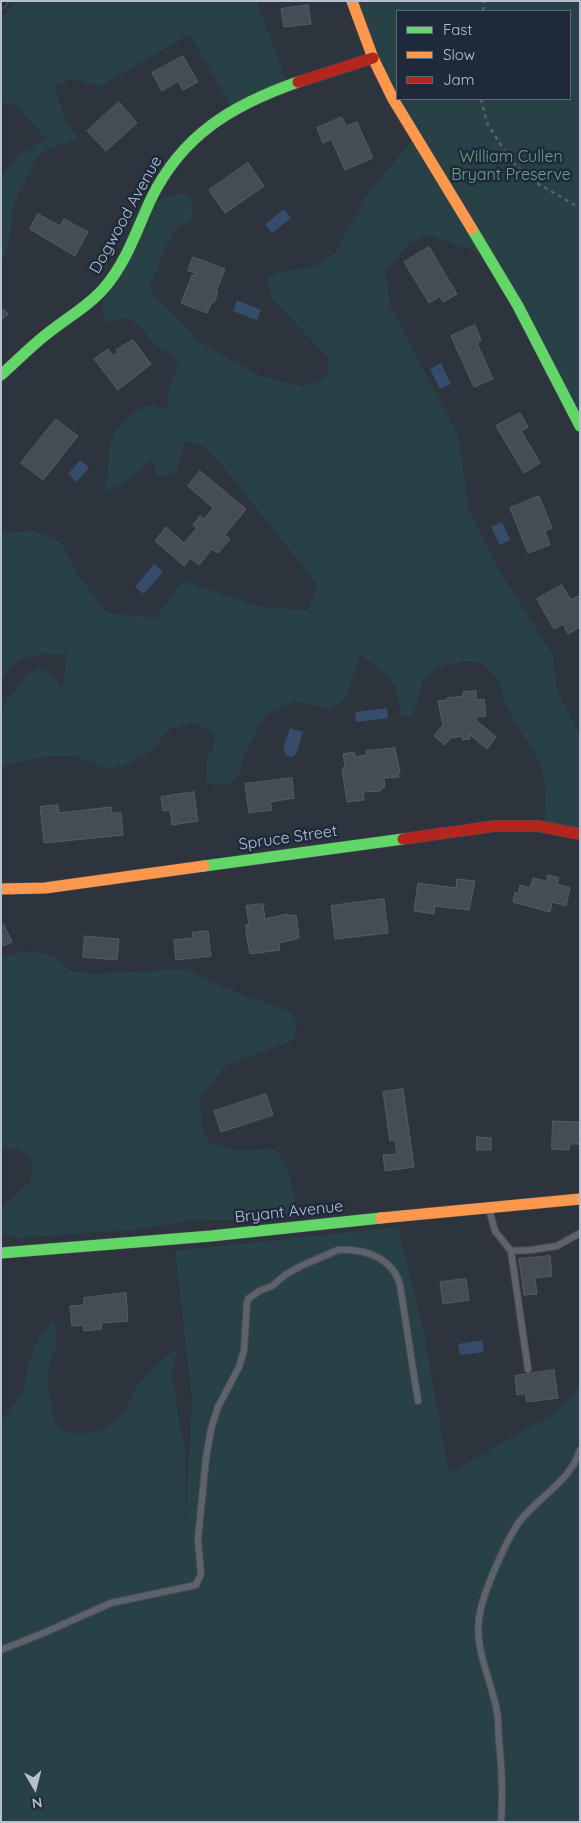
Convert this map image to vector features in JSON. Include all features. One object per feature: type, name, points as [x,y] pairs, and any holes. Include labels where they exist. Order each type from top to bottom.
[{"type":"street","points":[[352,1],[373,58],[394,99],[440,179],[518,306],[580,426]]},
{"type":"street","name":"Dogwood Avenue","points":[[1,375],[43,337],[93,299],[106,286],[123,259],[165,172],[198,135],[233,110],[248,102],[283,88],[373,58]]},
{"type":"street","name":"Spruce Street","points":[[1,890],[44,888],[495,826],[538,826],[580,834]]},
{"type":"street","name":"Bryant Avenue","points":[[1,1253],[230,1235],[580,1199]]},
{"type":"lane","points":[[489,1207],[495,1231],[511,1251],[528,1369]]},
{"type":"lane","points":[[511,1251],[557,1246],[580,1233]]},
{"type":"lane","points":[[1,1650],[111,1603],[196,1585],[201,1574],[198,1539],[211,1429],[218,1407],[239,1367],[244,1350],[247,1304],[252,1295],[272,1286],[301,1266],[338,1250],[345,1249],[377,1256],[388,1262],[398,1275],[418,1401]]},
{"type":"lane","points":[[501,1822],[502,1762],[498,1715],[495,1697],[482,1660],[478,1640],[481,1608],[518,1523],[564,1478],[572,1468],[580,1450]]},
{"type":"path","points":[[481,100],[487,123],[511,161],[535,182],[580,208]]},
{"type":"green space","points":[[16,1],[257,1],[288,86],[233,110],[190,34],[101,86],[77,80],[61,83],[55,87],[66,123],[77,136],[77,140],[53,147],[42,153],[35,161],[13,205],[10,240],[1,262],[1,177],[21,153],[46,139],[17,106],[1,103],[1,19]]},
{"type":"green space","name":"William Cullen Bryant Preserve","points":[[355,1],[580,1],[580,426],[518,306],[487,255],[429,235],[409,243],[386,272],[390,306],[458,435],[469,510],[497,567],[553,655],[557,689],[580,735],[580,834],[544,827],[546,792],[540,764],[503,700],[499,680],[481,663],[464,661],[440,666],[422,681],[411,718],[401,715],[396,688],[386,674],[361,655],[344,700],[329,709],[295,701],[266,715],[248,747],[239,775],[231,783],[215,786],[206,780],[206,760],[214,747],[213,731],[194,724],[169,729],[153,750],[126,765],[105,769],[83,759],[53,756],[1,768],[1,709],[28,673],[42,668],[51,673],[62,689],[67,655],[43,653],[15,663],[1,680],[2,534],[33,530],[60,542],[79,576],[106,613],[156,618],[183,581],[258,606],[307,611],[318,585],[218,460],[201,445],[184,442],[178,467],[174,474],[159,477],[152,458],[130,479],[105,493],[110,444],[116,430],[130,415],[143,407],[151,405],[169,410],[168,393],[178,366],[171,355],[156,345],[142,328],[134,322],[123,317],[110,322],[105,320],[102,312],[104,301],[148,220],[156,201],[177,194],[188,195],[193,201],[191,220],[177,226],[164,250],[150,284],[153,296],[172,312],[198,341],[258,375],[303,387],[327,376],[328,357],[272,299],[266,279],[276,273],[315,267],[336,252],[366,196],[415,137],[393,99],[374,58]]},
{"type":"green space","points":[[28,951],[52,956],[71,971],[93,974],[185,969],[226,988],[293,1013],[297,1026],[293,1040],[225,1066],[200,1099],[202,1127],[209,1142],[232,1150],[275,1149],[288,1169],[295,1207],[285,1215],[265,1219],[187,1221],[142,1229],[16,1238],[1,1235],[1,1208],[29,1182],[33,1165],[24,1152],[1,1147],[1,957]]},
{"type":"green space","points":[[398,1227],[425,1339],[449,1473],[558,1411],[580,1385],[580,1822],[1,1822],[1,1414],[4,1419],[23,1390],[28,1366],[39,1336],[54,1320],[57,1342],[47,1376],[55,1426],[67,1433],[87,1433],[104,1430],[124,1412],[138,1384],[161,1360],[178,1347],[172,1375],[185,1447],[185,1524],[192,1400],[175,1251]]},
{"type":"water","points":[[284,209],[291,218],[272,233],[265,224]]},
{"type":"water","points":[[237,300],[261,310],[257,320],[233,311]]},
{"type":"water","points":[[441,363],[451,384],[440,389],[430,369]]},
{"type":"water","points":[[80,460],[89,467],[77,482],[68,474]]},
{"type":"water","points":[[502,522],[510,540],[500,545],[491,527]]},
{"type":"water","points":[[154,564],[163,572],[144,594],[135,587]]},
{"type":"water","points":[[387,708],[388,718],[356,722],[355,712]]},
{"type":"water","points":[[290,728],[303,732],[297,752],[292,757],[286,755],[283,749]]},
{"type":"water","points":[[482,1340],[484,1352],[460,1355],[458,1344]]},
{"type":"building","points":[[308,5],[311,24],[284,27],[281,9]]},
{"type":"building","points":[[183,56],[198,82],[183,90],[178,81],[162,91],[152,73]]},
{"type":"building","points":[[119,102],[137,123],[106,151],[87,131]]},
{"type":"building","points":[[342,117],[346,126],[357,122],[373,158],[345,170],[331,139],[323,143],[317,128]]},
{"type":"building","points":[[248,163],[264,186],[225,213],[209,190]]},
{"type":"building","points":[[38,214],[60,226],[64,219],[88,232],[75,256],[30,229]]},
{"type":"building","points":[[429,247],[457,294],[443,302],[440,296],[429,303],[404,262]]},
{"type":"building","points":[[193,257],[225,269],[216,291],[218,292],[214,303],[212,302],[207,313],[181,303],[192,275],[194,276],[196,273],[188,271]]},
{"type":"building","points":[[1,307],[8,314],[1,320]]},
{"type":"building","points":[[475,325],[481,340],[477,343],[493,379],[474,387],[451,336]]},
{"type":"building","points":[[133,340],[151,364],[118,390],[94,359],[108,349],[113,356],[118,352],[116,350]]},
{"type":"building","points":[[520,413],[528,427],[521,431],[540,463],[524,473],[496,426]]},
{"type":"building","points":[[56,419],[78,436],[43,480],[21,463]]},
{"type":"building","points":[[200,471],[246,509],[225,535],[230,539],[218,553],[212,549],[199,565],[190,558],[184,566],[155,541],[166,527],[184,543],[197,528],[193,525],[200,516],[204,519],[213,508],[188,486]]},
{"type":"building","points":[[539,496],[552,528],[545,531],[550,545],[528,553],[510,508]]},
{"type":"building","points":[[562,585],[571,600],[578,596],[580,599],[580,627],[568,634],[563,624],[554,629],[537,599]]},
{"type":"building","points":[[476,691],[476,700],[484,699],[486,716],[476,717],[476,720],[496,737],[487,749],[470,735],[472,733],[469,733],[470,739],[462,740],[462,736],[452,738],[452,733],[445,745],[434,736],[443,725],[438,701],[463,696],[463,692]]},
{"type":"building","points":[[395,748],[400,772],[398,772],[399,777],[384,778],[385,786],[380,791],[363,792],[364,800],[347,802],[342,769],[345,766],[343,754],[354,752],[355,757],[367,755],[366,751]]},
{"type":"building","points":[[292,778],[294,798],[270,802],[272,810],[249,813],[245,784]]},
{"type":"building","points":[[194,792],[198,821],[172,825],[170,810],[163,811],[161,797]]},
{"type":"building","points":[[58,805],[59,813],[111,807],[112,813],[121,813],[123,835],[44,843],[40,807]]},
{"type":"building","points":[[548,875],[559,878],[557,884],[570,888],[566,906],[552,902],[550,912],[513,902],[515,892],[518,893],[520,885],[530,888],[533,878],[546,881]]},
{"type":"building","points":[[457,879],[475,881],[469,910],[435,906],[434,914],[414,911],[418,883],[456,888]]},
{"type":"building","points":[[384,899],[388,933],[335,939],[331,906]]},
{"type":"building","points":[[263,904],[265,919],[287,914],[287,916],[296,915],[299,938],[279,943],[280,950],[250,954],[246,932],[246,925],[249,924],[246,906]]},
{"type":"building","points":[[4,925],[12,942],[1,947],[1,926]]},
{"type":"building","points":[[208,931],[211,956],[176,960],[174,940],[193,938],[192,933]]},
{"type":"building","points":[[85,936],[119,939],[117,960],[83,957]]},
{"type":"building","points":[[403,1089],[414,1167],[385,1171],[383,1155],[397,1154],[395,1140],[390,1141],[383,1092]]},
{"type":"building","points":[[266,1094],[273,1115],[221,1132],[214,1111]]},
{"type":"building","points":[[553,1121],[580,1122],[580,1144],[570,1144],[569,1150],[552,1149]]},
{"type":"building","points":[[477,1137],[491,1138],[491,1150],[477,1150]]},
{"type":"building","points":[[550,1256],[552,1276],[535,1278],[537,1294],[524,1295],[519,1259]]},
{"type":"building","points":[[466,1279],[469,1300],[443,1304],[440,1282]]},
{"type":"building","points":[[126,1293],[128,1321],[101,1323],[102,1329],[84,1331],[83,1325],[72,1326],[70,1306],[84,1305],[84,1298]]},
{"type":"building","points":[[554,1370],[558,1398],[527,1402],[525,1393],[517,1395],[515,1376]]},
{"type":"railway","points":[[1,7],[6,1]]},
{"type":"traffic: fast","points":[[1,375],[39,340],[87,304],[105,287],[126,256],[151,199],[164,177],[178,157],[194,140],[211,125],[231,112],[274,91],[298,82]]},
{"type":"traffic: fast","points":[[472,229],[518,306],[580,426]]},
{"type":"traffic: fast","points":[[204,866],[403,839]]},
{"type":"traffic: fast","points":[[1,1253],[211,1236],[381,1218]]},
{"type":"traffic: slow","points":[[352,1],[373,58],[393,99],[472,229]]},
{"type":"traffic: slow","points":[[1,889],[45,888],[204,866]]},
{"type":"traffic: slow","points":[[381,1218],[580,1199]]},
{"type":"traffic: jam","points":[[298,82],[373,58]]},
{"type":"traffic: jam","points":[[403,839],[495,826],[538,826],[580,834]]}]
